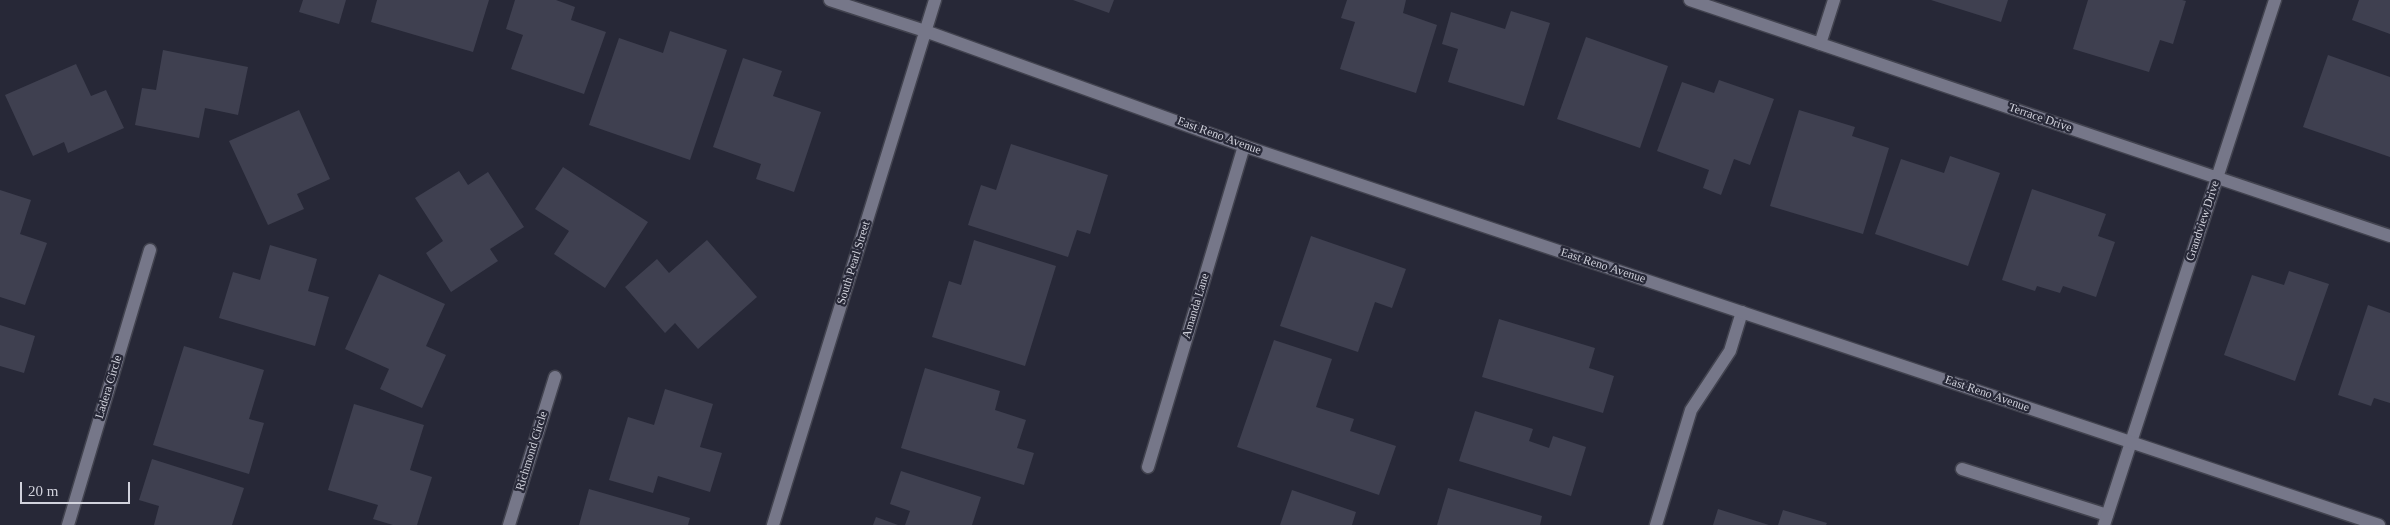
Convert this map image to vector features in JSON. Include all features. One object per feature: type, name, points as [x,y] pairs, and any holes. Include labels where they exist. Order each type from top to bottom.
[{"type":"street","name":"East Reno Avenue","points":[[830,0],[926,30],[1244,146],[2379,525]]},
{"type":"street","name":"South Pearl Street","points":[[773,525],[935,0]]},
{"type":"street","name":"Terrace Drive","points":[[1690,0],[2390,236]]},
{"type":"street","points":[[1820,44],[1834,0]]},
{"type":"street","name":"Grandview Drive","points":[[2106,520],[2275,0]]},
{"type":"street","name":"Amanda Lane","points":[[1148,467],[1244,146]]},
{"type":"street","name":"Ladera Circle","points":[[68,525],[150,250]]},
{"type":"street","points":[[1656,525],[1691,410],[1730,351],[1742,312]]},
{"type":"street","name":"Richmond Circle","points":[[509,525],[555,377]]},
{"type":"street","points":[[1962,469],[2106,520]]},
{"type":"building","points":[[303,0],[346,0],[339,24],[299,12]]},
{"type":"building","points":[[377,0],[489,0],[473,52],[371,22]]},
{"type":"building","points":[[515,0],[556,0],[575,7],[571,20],[606,32],[584,94],[511,69],[523,35],[506,29]]},
{"type":"building","points":[[1073,0],[1114,0],[1109,13]]},
{"type":"building","points":[[1347,0],[1406,0],[1403,13],[1437,25],[1416,93],[1340,69],[1355,22],[1341,18]]},
{"type":"building","points":[[1931,0],[2008,0],[2001,22]]},
{"type":"building","points":[[2088,0],[2186,1],[2173,44],[2160,40],[2149,72],[2073,49]]},
{"type":"building","points":[[2359,0],[2390,0],[2390,34],[2352,20]]},
{"type":"building","points":[[1511,11],[1550,23],[1524,106],[1448,82],[1458,49],[1442,44],[1451,12],[1505,29]]},
{"type":"building","points":[[670,31],[727,50],[690,160],[589,125],[619,38],[663,53]]},
{"type":"building","points":[[1586,37],[1668,66],[1640,148],[1557,119]]},
{"type":"building","points":[[163,50],[248,67],[238,115],[205,108],[199,138],[135,125],[142,88],[156,90]]},
{"type":"building","points":[[2328,55],[2390,77],[2390,157],[2303,127]]},
{"type":"building","points":[[743,58],[782,71],[773,96],[821,112],[794,192],[756,179],[761,164],[713,147]]},
{"type":"building","points":[[76,64],[91,96],[106,90],[124,128],[68,153],[64,142],[33,156],[5,95]]},
{"type":"building","points":[[1719,80],[1774,99],[1750,165],[1734,159],[1721,195],[1703,188],[1709,170],[1657,151],[1682,82],[1714,93]]},
{"type":"building","points":[[299,110],[330,179],[297,194],[304,209],[268,225],[229,141]]},
{"type":"building","points":[[1799,110],[1855,127],[1852,136],[1889,148],[1863,234],[1770,206]]},
{"type":"building","points":[[1011,144],[1108,175],[1090,234],[1077,230],[1068,257],[968,225],[981,185],[996,190]]},
{"type":"building","points":[[1950,156],[2000,173],[1968,266],[1875,234],[1901,159],[1944,173]]},
{"type":"building","points":[[563,167],[648,222],[605,288],[554,254],[569,231],[535,209]]},
{"type":"building","points":[[459,171],[468,185],[488,172],[524,227],[490,249],[498,261],[451,292],[426,253],[443,241],[415,198]]},
{"type":"building","points":[[2032,189],[2106,214],[2098,236],[2115,242],[2096,297],[2063,286],[2060,293],[2037,286],[2035,291],[2002,280]]},
{"type":"building","points":[[0,190],[31,200],[20,234],[47,243],[25,305],[0,297]]},
{"type":"building","points":[[1311,236],[1406,269],[1392,308],[1375,302],[1358,352],[1280,326]]},
{"type":"building","points":[[707,240],[757,297],[698,349],[675,323],[665,333],[625,287],[657,259],[669,273]]},
{"type":"building","points":[[974,240],[1056,266],[1025,366],[932,337],[949,281],[961,285]]},
{"type":"building","points":[[270,245],[317,259],[308,291],[329,297],[315,346],[219,318],[233,272],[260,280]]},
{"type":"building","points":[[2289,271],[2329,284],[2295,381],[2224,355],[2252,275],[2284,285]]},
{"type":"building","points":[[379,274],[445,304],[426,346],[446,355],[422,408],[380,389],[389,369],[345,349]]},
{"type":"building","points":[[2368,305],[2390,313],[2390,403],[2374,398],[2371,406],[2338,395]]},
{"type":"building","points":[[1499,319],[1595,348],[1589,368],[1614,376],[1603,413],[1482,377]]},
{"type":"building","points":[[0,325],[35,336],[24,373],[0,366]]},
{"type":"building","points":[[1274,340],[1332,359],[1316,407],[1354,419],[1350,431],[1396,446],[1379,495],[1237,447]]},
{"type":"building","points":[[184,346],[264,370],[249,419],[264,423],[249,474],[153,445]]},
{"type":"building","points":[[925,368],[1000,391],[995,410],[1026,420],[1017,448],[1034,453],[1024,485],[901,448]]},
{"type":"building","points":[[665,389],[713,404],[700,447],[722,453],[710,492],[658,476],[653,493],[609,480],[628,417],[654,425]]},
{"type":"building","points":[[354,404],[424,425],[410,470],[432,477],[417,525],[393,525],[373,519],[378,505],[328,490]]},
{"type":"building","points":[[1475,411],[1533,429],[1529,441],[1549,448],[1553,436],[1586,447],[1571,496],[1459,461]]},
{"type":"building","points":[[152,459],[244,488],[232,525],[154,525],[159,506],[139,500]]},
{"type":"building","points":[[901,471],[981,497],[972,525],[905,525],[910,511],[890,504]]},
{"type":"building","points":[[1448,488],[1542,516],[1540,525],[1437,525]]},
{"type":"building","points":[[589,489],[690,518],[688,525],[579,525]]},
{"type":"building","points":[[1292,490],[1356,512],[1352,525],[1280,525]]},
{"type":"building","points":[[1718,509],[1769,525],[1713,525]]},
{"type":"building","points":[[1783,510],[1827,523],[1826,525],[1778,525]]},
{"type":"building","points":[[876,517],[898,525],[873,525]]}]
